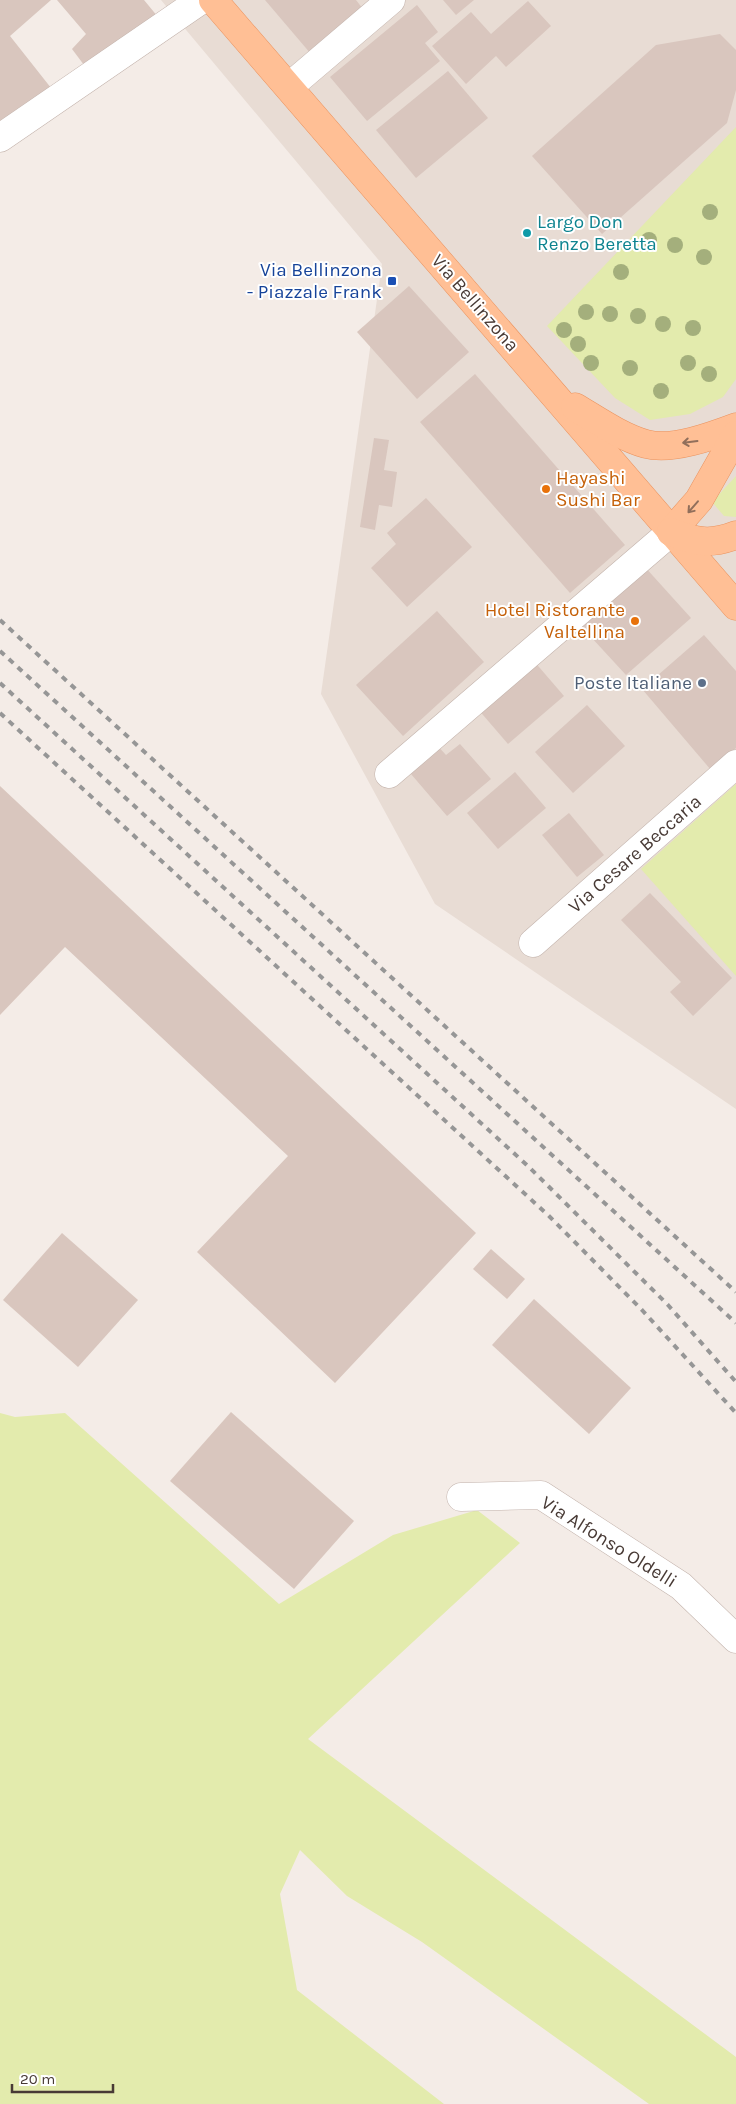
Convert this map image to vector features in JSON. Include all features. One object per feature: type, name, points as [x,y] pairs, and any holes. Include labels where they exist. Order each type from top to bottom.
[{"type":"main road","name":"Via Bellinzona","points":[[213,0],[290,86],[736,606]]},
{"type":"main road","points":[[556,396],[627,437],[648,444],[697,441],[736,427]]},
{"type":"main road","points":[[736,435],[698,500],[671,532],[691,540],[707,542],[736,535]]},
{"type":"street","points":[[0,138],[201,0]]},
{"type":"street","points":[[290,86],[391,0]]},
{"type":"street","points":[[389,774],[671,532]]},
{"type":"street","name":"Via Cesare Beccaria","points":[[533,943],[736,764]]},
{"type":"street","name":"Via Alfonso Oldelli","points":[[461,1497],[541,1495],[681,1586],[736,1639]]},
{"type":"shaded area","points":[[161,0],[736,0],[736,1109],[435,904],[321,694],[382,264]]},
{"type":"green space","points":[[736,127],[736,379],[723,397],[690,414],[650,420],[615,398],[547,326]]},
{"type":"green space","points":[[736,476],[736,517],[724,516],[712,502]]},
{"type":"green space","points":[[736,784],[736,976],[641,869]]},
{"type":"green space","points":[[0,1413],[15,1417],[65,1413],[279,1604],[393,1535],[477,1510],[520,1543],[308,1739],[736,2057],[736,2104],[649,2104],[422,1942],[347,1896],[300,1850],[280,1894],[297,1990],[444,2104],[0,2104]]},
{"type":"building","points":[[0,0],[51,0],[10,36],[55,93],[0,129]]},
{"type":"building","points":[[57,0],[144,0],[163,23],[90,73],[72,49],[86,34]]},
{"type":"building","points":[[265,0],[356,0],[363,9],[311,54]]},
{"type":"building","points":[[443,0],[474,0],[456,15]]},
{"type":"building","points":[[528,1],[551,26],[506,67],[496,56],[466,84],[432,46],[471,12],[491,34]]},
{"type":"building","points":[[417,5],[438,32],[425,43],[440,61],[367,121],[330,77]]},
{"type":"building","points":[[720,34],[736,50],[736,90],[727,123],[602,234],[532,156],[656,45]]},
{"type":"building","points":[[448,71],[488,118],[416,178],[376,130]]},
{"type":"building","points":[[409,286],[469,352],[417,399],[357,332]]},
{"type":"building","points":[[475,374],[625,545],[570,593],[420,422]]},
{"type":"building","points":[[374,438],[389,440],[384,470],[397,472],[392,507],[379,505],[375,530],[360,527]]},
{"type":"building","points":[[426,498],[472,547],[407,607],[371,568],[396,544],[387,533]]},
{"type":"building","name":"Hotel Ristorante Valtellina","points":[[644,566],[691,618],[626,675],[579,624]]},
{"type":"building","points":[[437,611],[484,662],[403,736],[356,685]]},
{"type":"building","points":[[704,635],[736,671],[736,748],[711,770],[642,689]]},
{"type":"building","points":[[533,660],[564,696],[508,744],[477,708]]},
{"type":"building","points":[[587,705],[625,746],[573,793],[535,752]]},
{"type":"building","points":[[434,742],[446,755],[460,744],[491,779],[447,816],[405,767]]},
{"type":"building","points":[[515,772],[546,808],[498,849],[467,813]]},
{"type":"building","points":[[0,786],[476,1233],[335,1383],[197,1252],[288,1156],[65,947],[0,1015]]},
{"type":"building","points":[[569,813],[604,855],[577,877],[542,835]]},
{"type":"building","points":[[650,893],[732,978],[693,1016],[670,992],[681,982],[621,920]]},
{"type":"building","points":[[62,1233],[138,1300],[78,1367],[3,1300]]},
{"type":"building","points":[[491,1249],[525,1279],[507,1299],[473,1269]]},
{"type":"building","points":[[534,1299],[631,1388],[589,1434],[492,1345]]},
{"type":"building","points":[[231,1412],[354,1521],[294,1589],[170,1481]]},
{"type":"railway","points":[[0,620],[736,1292]]},
{"type":"railway","points":[[0,651],[736,1323]]},
{"type":"railway","points":[[0,683],[529,1167],[668,1305],[736,1382]]},
{"type":"railway","points":[[0,713],[549,1216],[642,1310],[736,1413]]},
{"type":"place","name":"Largo Don Renzo Beretta","points":[[527,233]]},
{"type":"place","name":"Via Bellinzona - Piazzale Frank","points":[[392,281]]},
{"type":"place","name":"Hayashi Sushi Bar","points":[[546,489]]},
{"type":"place","name":"Hotel Ristorante Valtellina","points":[[635,621]]},
{"type":"place","name":"Poste Italiane","points":[[702,683]]}]
